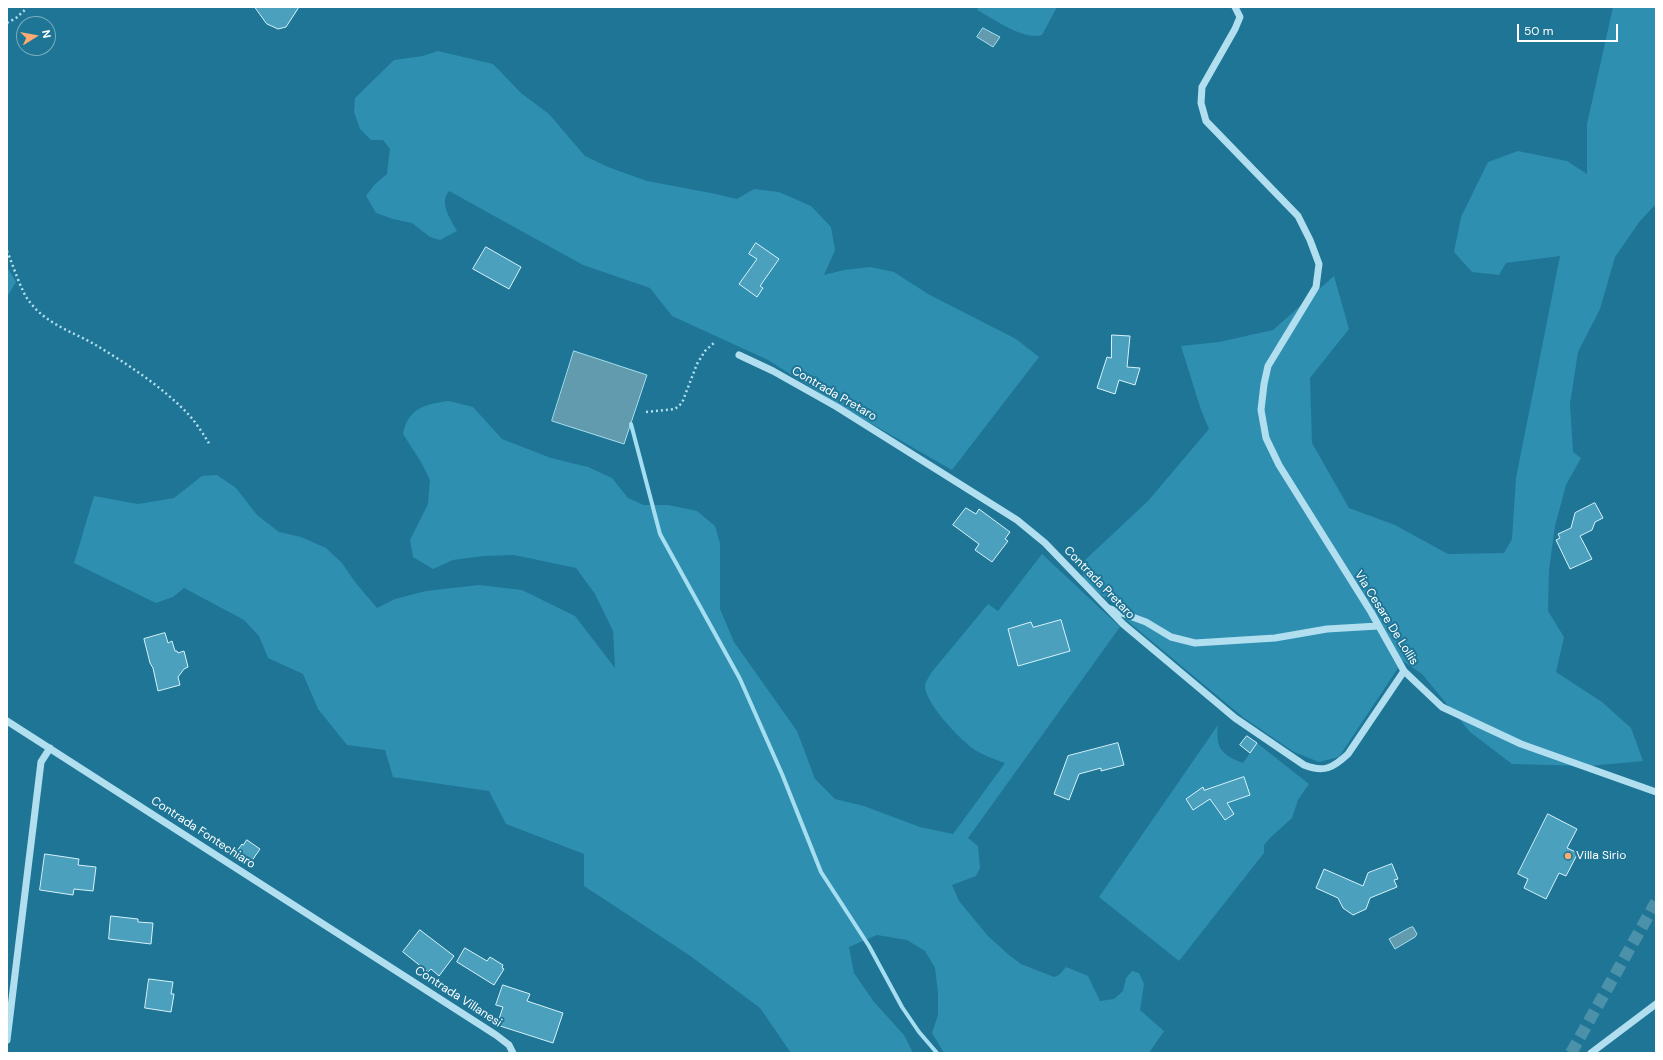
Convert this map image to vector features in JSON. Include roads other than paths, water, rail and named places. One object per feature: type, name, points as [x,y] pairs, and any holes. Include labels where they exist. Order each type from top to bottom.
[{"type":"street","name":"Via Cesare De Lollis","points":[[1235,7],[1240,17],[1236,29],[1202,87],[1201,103],[1206,121],[1298,216],[1310,240],[1319,264],[1316,287],[1268,366],[1264,384],[1261,410],[1266,438],[1279,465],[1404,671],[1442,706],[1521,744],[1656,792]]},
{"type":"street","name":"Contrada Pretaro","points":[[739,355],[773,371],[837,407],[1017,520],[1045,544],[1123,624],[1235,718],[1304,765],[1314,769],[1327,769],[1348,754],[1404,671]]},
{"type":"street","points":[[1106,607],[1146,622],[1171,637],[1194,643],[1275,638],[1327,629],[1378,626]]},
{"type":"street","name":"Contrada Fontechiaro","points":[[7,721],[387,965]]},
{"type":"street","points":[[7,1040],[41,762],[50,748]]},
{"type":"street","name":"Contrada Villanesi","points":[[387,965],[496,1035],[509,1045],[513,1053]]},
{"type":"street","points":[[1591,1053],[1656,1004]]},
{"type":"waterway","points":[[631,424],[660,534],[740,679],[782,774],[821,872],[869,946],[902,1007],[919,1032],[937,1053]]},
{"type":"tunnel","points":[[1571,1053],[1656,902]]},
{"type":"place","name":"Villa Sirio","points":[[1568,856]]}]
